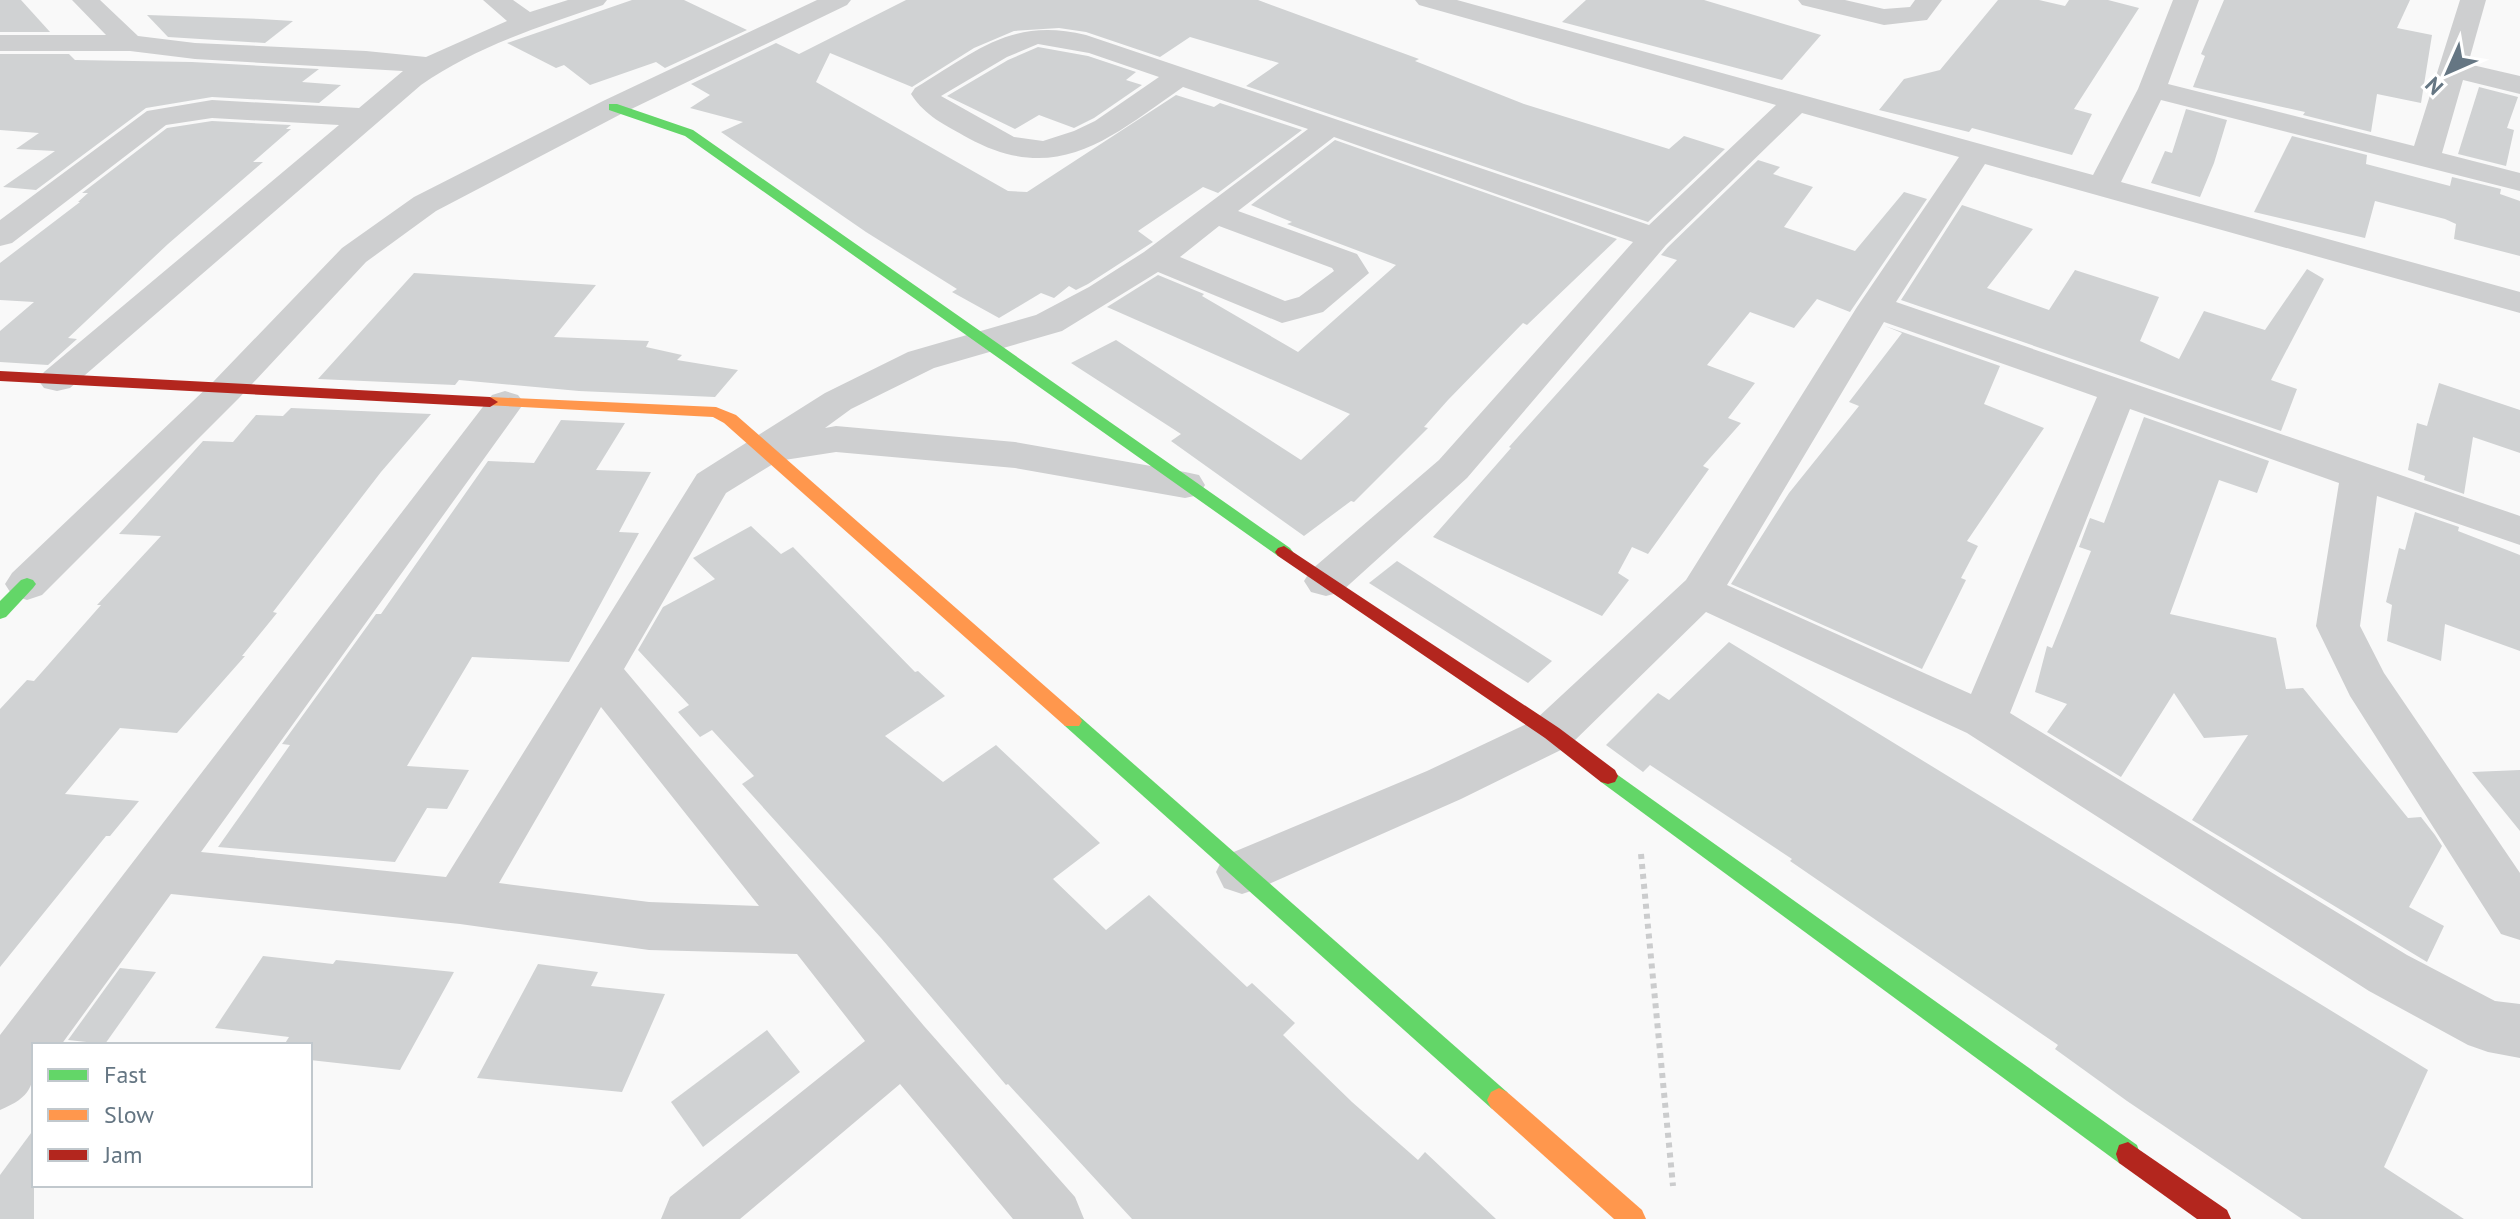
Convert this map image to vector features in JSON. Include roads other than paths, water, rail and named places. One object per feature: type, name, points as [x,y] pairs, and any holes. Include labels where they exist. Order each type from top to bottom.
[{"type":"street","points":[[85,0],[130,43]]},
{"type":"street","points":[[496,0],[526,22]]},
{"type":"street","points":[[57,380],[364,117],[430,66],[526,22],[594,0]]},
{"type":"street","points":[[0,612],[13,584],[226,390],[354,255],[425,204],[791,11],[838,0]]},
{"type":"street","points":[[1428,0],[1500,9],[1796,102],[1976,154],[2520,303]]},
{"type":"street","points":[[1811,0],[1898,17],[1918,14],[1929,0]]},
{"type":"street","points":[[2425,159],[2473,0]]},
{"type":"street","points":[[2102,189],[2152,89],[2179,1]]},
{"type":"street","points":[[1180,76],[1079,142],[1051,150],[1020,150],[934,107],[925,94],[1009,45],[1034,36],[1061,37],[1180,76],[1330,126],[1654,238]]},
{"type":"street","points":[[0,43],[130,43],[195,51],[366,59],[430,66]]},
{"type":"street","points":[[2452,69],[2520,85]]},
{"type":"street","points":[[2152,89],[2520,182]]},
{"type":"street","points":[[1326,581],[1453,469],[1654,238],[1796,102]]},
{"type":"street","points":[[613,107],[689,133],[1185,485],[1552,733],[1635,798],[2218,1219]]},
{"type":"street","points":[[0,236],[157,117],[212,109],[364,117]]},
{"type":"street","points":[[460,901],[711,484],[838,401],[921,360],[1049,323],[1156,259],[1330,126]]},
{"type":"street","points":[[1242,872],[1444,785],[1552,733],[1701,591],[1875,307],[1976,154]]},
{"type":"street","points":[[1156,259],[1282,312],[1311,305],[1352,273],[1345,261],[1215,214]]},
{"type":"street","points":[[1875,307],[2520,531]]},
{"type":"street","points":[[0,376],[226,390],[716,412],[730,419],[1633,1219]]},
{"type":"street","points":[[1984,720],[2118,393]]},
{"type":"street","points":[[0,1082],[505,403]]},
{"type":"street","points":[[767,450],[836,439],[851,440],[1015,455],[1185,485]]},
{"type":"street","points":[[2360,476],[2338,626],[2366,683],[2520,917]]},
{"type":"street","points":[[1701,591],[1984,720],[2388,973],[2488,1026],[2520,1031]]},
{"type":"street","points":[[599,671],[904,1045],[1053,1219]]},
{"type":"street","points":[[156,870],[460,901],[649,926],[814,931]]},
{"type":"street","points":[[692,1219],[904,1045]]}]
